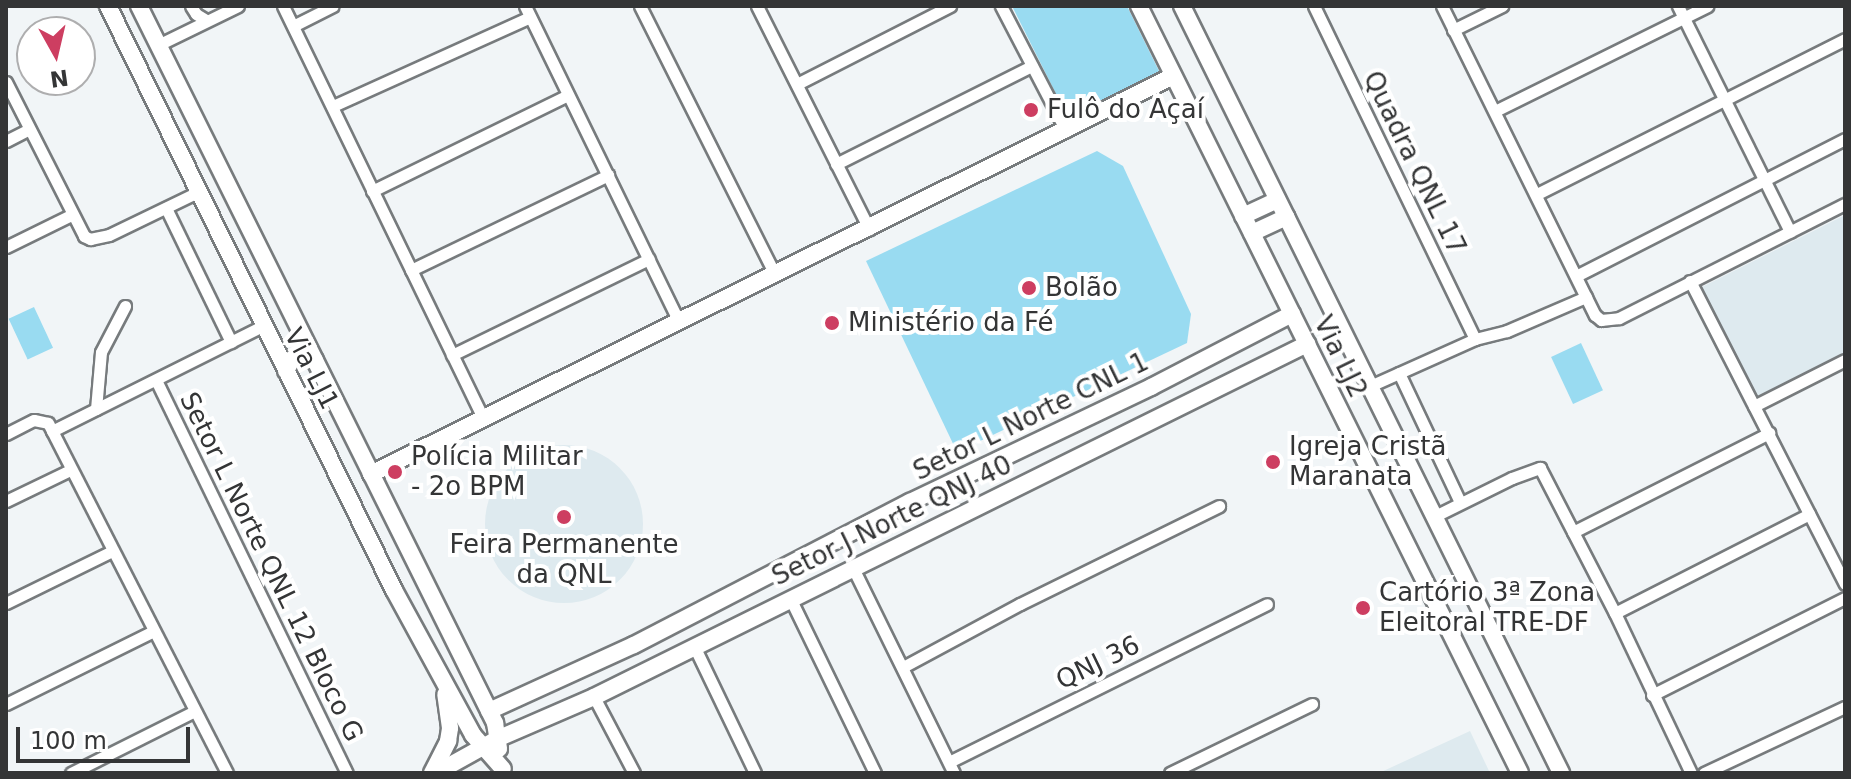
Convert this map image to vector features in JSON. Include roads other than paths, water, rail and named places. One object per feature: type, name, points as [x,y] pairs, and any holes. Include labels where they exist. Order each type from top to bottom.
[{"type":"main road","name":"Via LJ1","points":[[108,6],[394,590],[482,748],[504,771]]},
{"type":"main road","name":"Via LJ1","points":[[139,6],[489,711],[504,771]]},
{"type":"main road","name":"Via LJ2","points":[[1139,6],[1520,773]]},
{"type":"main road","name":"Via LJ2","points":[[1182,6],[1561,773]]},
{"type":"main road","points":[[371,474],[1173,76]]},
{"type":"main road","points":[[158,107],[178,113],[185,111],[188,104]]},
{"type":"main road","points":[[176,144],[189,132],[197,130],[203,135]]},
{"type":"main road","points":[[1243,216],[1278,200]]},
{"type":"main road","points":[[1252,233],[1286,217]]},
{"type":"main road","name":"Setor L Norte CNL 1","points":[[489,711],[567,677],[1292,314]]},
{"type":"main road","name":"Setor J Norte QNJ 40","points":[[434,773],[497,739],[588,700],[852,566],[1307,344]]},
{"type":"main road","points":[[1223,351],[1234,363],[1235,380]]},
{"type":"main road","points":[[286,371],[292,359],[309,355],[315,360]]},
{"type":"main road","points":[[1151,387],[1154,405],[1163,416]]},
{"type":"main road","points":[[819,549],[821,564],[836,575]]},
{"type":"main road","points":[[796,561],[808,572],[806,590]]},
{"type":"main road","points":[[394,590],[417,588],[424,583],[423,577]]},
{"type":"main road","points":[[567,677],[570,696],[588,700]]},
{"type":"main road","points":[[434,773],[443,756],[450,728],[442,681]]},
{"type":"street","points":[[158,45],[197,16],[238,6]]},
{"type":"street","points":[[283,6],[295,25],[484,420]]},
{"type":"street","points":[[295,25],[333,6]]},
{"type":"street","points":[[640,6],[775,275]]},
{"type":"street","points":[[757,6],[869,229]]},
{"type":"street","points":[[797,84],[950,6]]},
{"type":"street","points":[[1001,6],[1066,131]]},
{"type":"street","name":"Quadra QNL 17","points":[[1314,6],[1475,339]]},
{"type":"street","points":[[1442,6],[1595,315],[1608,320],[1845,204]]},
{"type":"street","points":[[1453,30],[1502,6]]},
{"type":"street","points":[[1495,111],[1681,12],[1707,6]]},
{"type":"street","points":[[333,106],[527,12],[679,322]]},
{"type":"street","points":[[1681,12],[1790,232]]},
{"type":"street","points":[[1537,194],[1845,39]]},
{"type":"street","points":[[836,164],[1032,66]]},
{"type":"street","points":[[6,82],[84,236],[90,239],[109,235],[198,192]]},
{"type":"street","points":[[372,191],[568,95]]},
{"type":"street","points":[[6,141],[28,130]]},
{"type":"street","points":[[1576,276],[1845,139]]},
{"type":"street","points":[[411,270],[608,175]]},
{"type":"street","points":[[166,208],[231,342]]},
{"type":"street","points":[[6,247],[71,215]]},
{"type":"street","points":[[452,355],[649,259]]},
{"type":"street","points":[[1690,281],[1845,584]]},
{"type":"street","points":[[1370,386],[1475,339],[1507,331],[1586,297]]},
{"type":"street","points":[[96,409],[101,352],[125,306]]},
{"type":"street","points":[[50,427],[96,409],[263,326]]},
{"type":"street","points":[[1754,406],[1845,360]]},
{"type":"street","points":[[1399,373],[1460,502]]},
{"type":"street","name":"Setor L Norte QNL 12 Bloco G","points":[[156,380],[347,773]]},
{"type":"street","points":[[6,434],[34,420],[50,427],[152,632],[227,773]]},
{"type":"street","points":[[1573,532],[1769,433]]},
{"type":"street","points":[[1433,517],[1540,468],[1615,613],[1691,773]]},
{"type":"street","points":[[6,501],[70,470]]},
{"type":"street","points":[[903,667],[1020,604],[1219,506]]},
{"type":"street","points":[[1615,613],[1809,514]]},
{"type":"street","points":[[6,603],[112,551]]},
{"type":"street","points":[[852,566],[952,768]]},
{"type":"street","points":[[790,598],[875,773]]},
{"type":"street","points":[[1652,695],[1845,598]]},
{"type":"street","name":"QNJ 36","points":[[952,768],[1267,604]]},
{"type":"street","points":[[6,704],[152,632]]},
{"type":"street","points":[[694,646],[755,773]]},
{"type":"street","points":[[588,700],[634,773]]},
{"type":"street","points":[[1170,773],[1312,704]]},
{"type":"street","points":[[1704,773],[1845,707]]},
{"type":"street","points":[[71,773],[193,712]]},
{"type":"place","name":"Fulô do Açaí","points":[[1031,110]]},
{"type":"place","name":"Bolão","points":[[1029,288]]},
{"type":"place","name":"Ministério da Fé","points":[[832,323]]},
{"type":"place","name":"Igreja Cristã Maranata","points":[[1273,462]]},
{"type":"place","name":"Polícia Militar - 2o BPM","points":[[395,472]]},
{"type":"place","name":"Feira Permanente da QNL","points":[[564,517]]},
{"type":"place","name":"Cartório 3ª Zona Eleitoral TRE-DF","points":[[1363,608]]}]
